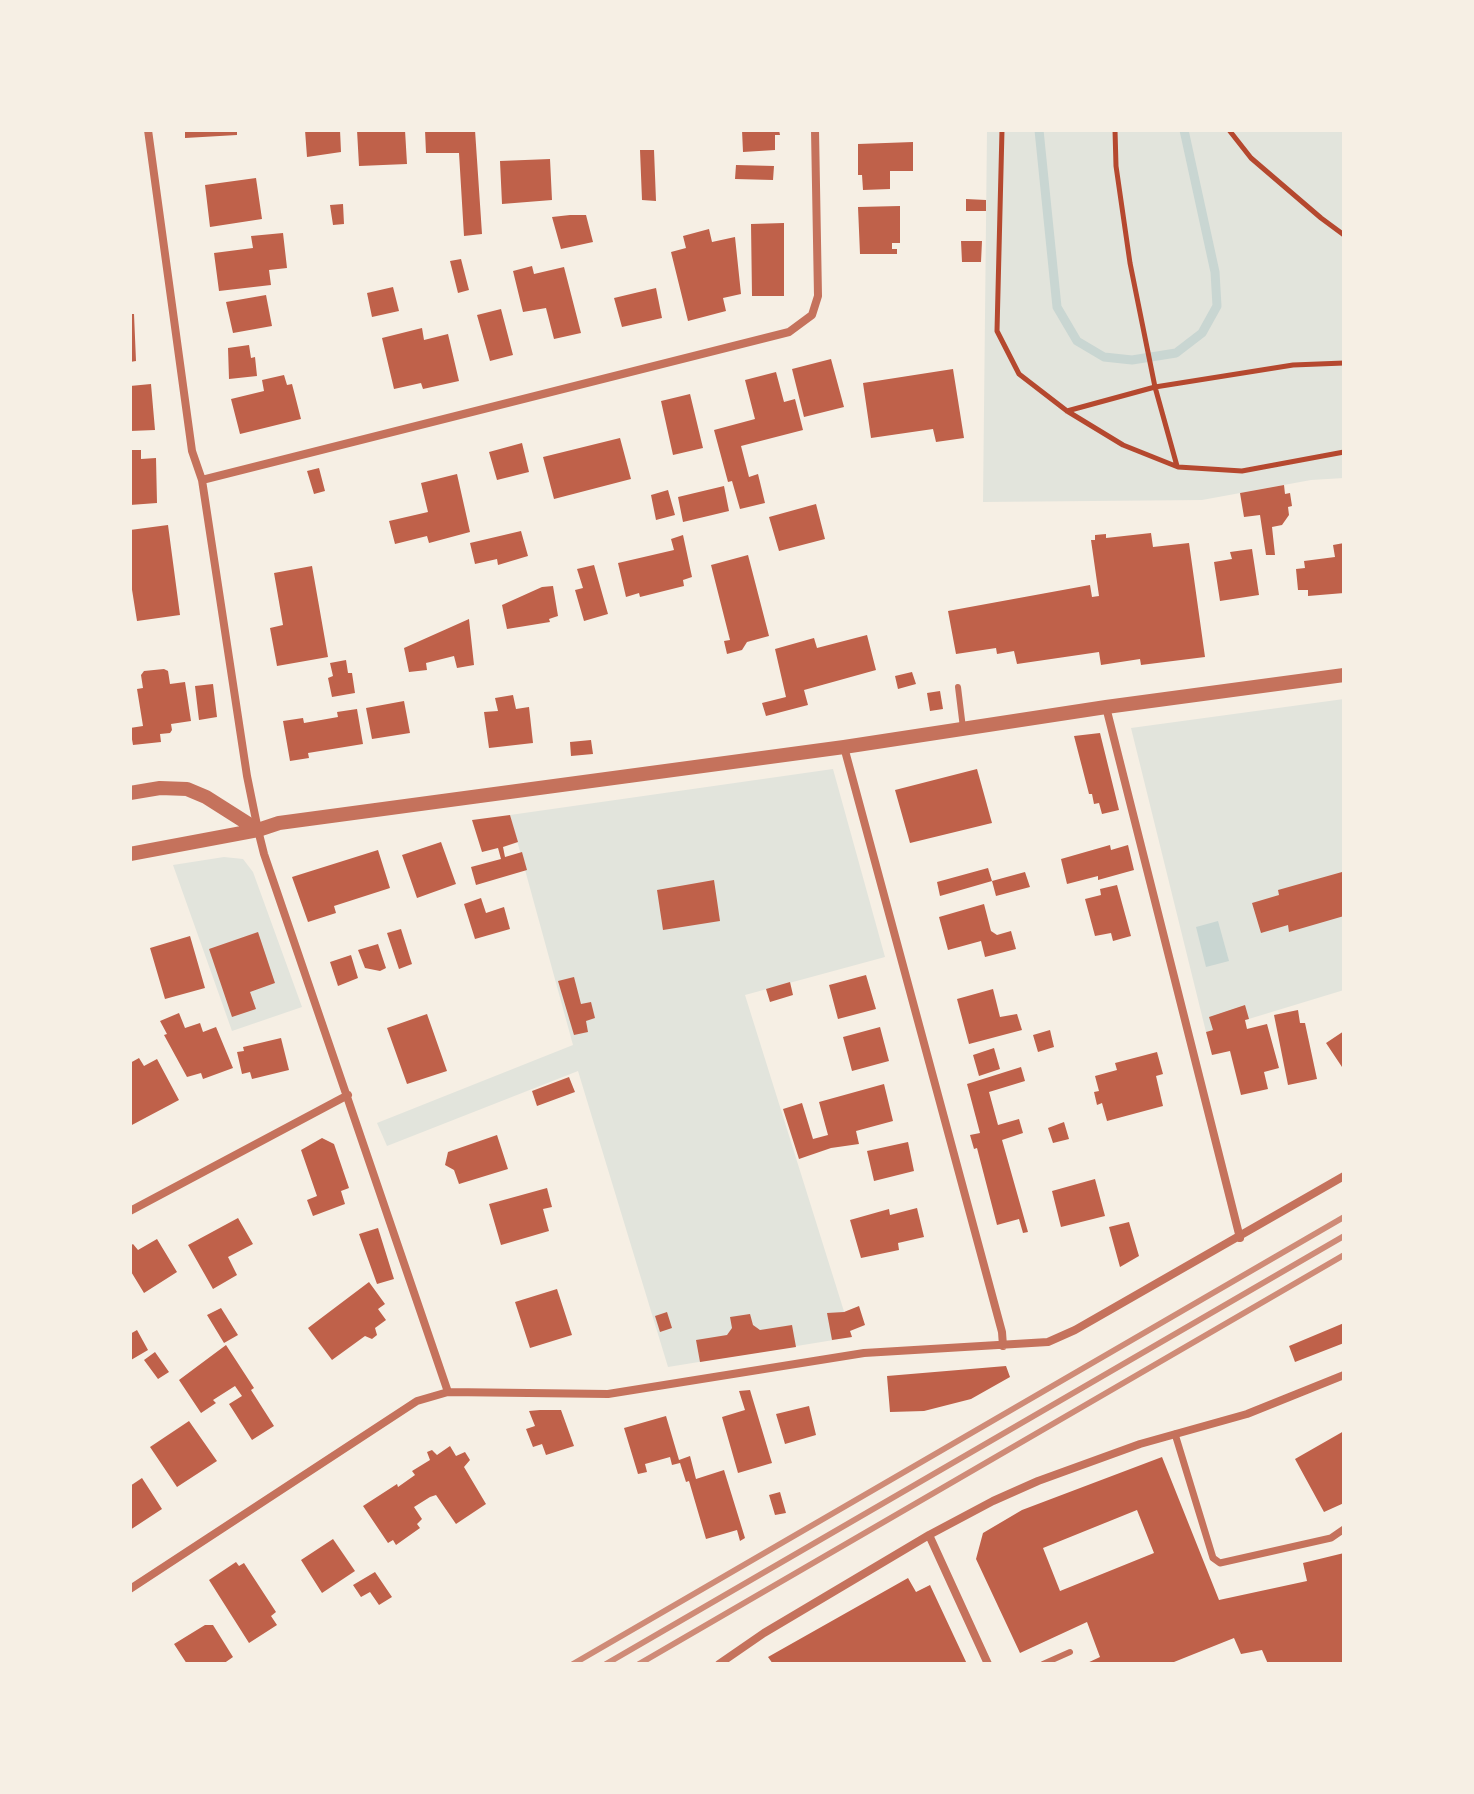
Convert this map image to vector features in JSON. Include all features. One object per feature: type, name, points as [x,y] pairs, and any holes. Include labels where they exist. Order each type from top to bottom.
[{"type":"street","points":[[148,130],[192,451],[202,480],[258,830],[448,1392]]},
{"type":"street","points":[[202,480],[789,332],[812,315],[818,296],[815,130]]},
{"type":"street","points":[[130,854],[258,830],[279,823],[844,747],[1344,675]]},
{"type":"street","points":[[1106,707],[1240,1238]]},
{"type":"street","points":[[844,747],[1002,1332],[1003,1346]]},
{"type":"street","points":[[130,793],[160,788],[187,789],[206,797],[258,830]]},
{"type":"street","points":[[130,1211],[348,1095]]},
{"type":"street","points":[[130,1589],[417,1401],[448,1392],[608,1394],[864,1353],[1048,1342],[1240,1238],[1344,1176]]},
{"type":"street","points":[[719,1664],[764,1633],[929,1535],[1038,1481],[1175,1434],[1247,1414],[1344,1375]]},
{"type":"street","points":[[1175,1434],[1213,1558],[1220,1563],[1331,1538],[1344,1529]]},
{"type":"street","points":[[929,1535],[988,1664]]},
{"type":"lane","points":[[958,687],[963,728]]},
{"type":"lane","points":[[1043,1664],[1070,1652]]},
{"type":"path","points":[[1002,130],[997,331],[1019,374],[1067,411],[1123,445],[1178,467],[1242,471],[1344,452]]},
{"type":"path","points":[[1115,130],[1116,166],[1130,263],[1155,387],[1178,467]]},
{"type":"path","points":[[1229,130],[1251,158],[1344,235]]},
{"type":"path","points":[[1067,411],[1155,387],[1293,365],[1344,363]]},
{"type":"shaded area","points":[[987,130],[1344,130],[1344,478],[1311,480],[1202,500],[983,502]]},
{"type":"shaded area","points":[[1344,699],[1344,990],[1206,1032],[1131,728]]},
{"type":"shaded area","points":[[833,769],[885,957],[745,995],[852,1337],[668,1367],[578,1071],[387,1146],[377,1123],[573,1045],[510,815]]},
{"type":"shaded area","points":[[224,857],[243,859],[253,872],[302,1007],[232,1031],[173,865]]},
{"type":"shaded area","points":[[1218,921],[1229,961],[1206,967],[1196,927]]},
{"type":"building","points":[[185,130],[237,130],[237,135],[185,138]]},
{"type":"building","points":[[305,130],[340,130],[341,152],[307,157]]},
{"type":"building","points":[[357,130],[405,130],[407,164],[359,166]]},
{"type":"building","points":[[425,130],[475,130],[482,234],[464,236],[459,153],[426,153]]},
{"type":"building","points":[[742,130],[779,130],[780,135],[775,135],[775,150],[743,152]]},
{"type":"building","points":[[913,142],[913,171],[890,171],[890,189],[863,190],[862,175],[858,175],[858,144]]},
{"type":"building","points":[[640,150],[654,150],[656,201],[642,200]]},
{"type":"building","points":[[550,159],[552,200],[502,204],[500,161]]},
{"type":"building","points":[[736,165],[774,166],[773,180],[735,179]]},
{"type":"building","points":[[256,178],[262,219],[210,227],[205,185]]},
{"type":"building","points":[[966,199],[986,200],[986,211],[966,211]]},
{"type":"building","points":[[343,204],[344,224],[333,225],[330,205]]},
{"type":"building","points":[[900,206],[900,243],[892,243],[892,249],[897,249],[897,254],[860,254],[858,207]]},
{"type":"building","points":[[586,215],[593,242],[561,249],[552,217]]},
{"type":"building","points":[[784,223],[784,296],[752,296],[751,224]]},
{"type":"building","points":[[709,229],[712,242],[735,237],[741,294],[723,298],[726,311],[688,321],[671,252],[686,248],[683,236]]},
{"type":"building","points":[[283,233],[287,268],[269,270],[271,285],[219,291],[214,253],[253,248],[251,236]]},
{"type":"building","points":[[961,241],[982,241],[981,262],[962,262]]},
{"type":"building","points":[[461,259],[469,290],[458,293],[450,261]]},
{"type":"building","points":[[532,266],[534,274],[564,267],[581,333],[554,339],[546,308],[523,312],[513,271]]},
{"type":"building","points":[[393,287],[399,311],[372,317],[367,293]]},
{"type":"building","points":[[656,288],[662,318],[622,327],[614,298]]},
{"type":"building","points":[[266,295],[272,326],[233,333],[226,302]]},
{"type":"building","points":[[501,309],[513,355],[490,361],[477,315]]},
{"type":"building","points":[[130,314],[134,314],[136,361],[130,362]]},
{"type":"building","points":[[422,328],[424,340],[448,334],[459,381],[423,389],[421,383],[394,389],[382,338]]},
{"type":"building","points":[[249,345],[251,358],[255,357],[257,376],[229,379],[228,348]]},
{"type":"building","points":[[831,359],[844,407],[804,417],[792,369]]},
{"type":"building","points":[[953,369],[964,438],[936,442],[933,429],[871,438],[863,383]]},
{"type":"building","points":[[776,372],[784,402],[795,399],[803,430],[741,446],[749,477],[758,474],[765,503],[740,509],[732,481],[728,482],[714,430],[755,419],[745,380]]},
{"type":"building","points":[[284,375],[287,385],[292,384],[301,419],[240,434],[231,399],[264,391],[262,380]]},
{"type":"building","points":[[151,384],[155,430],[130,431],[130,386]]},
{"type":"building","points":[[690,394],[703,448],[673,455],[661,401]]},
{"type":"building","points":[[620,438],[631,479],[554,499],[543,457]]},
{"type":"building","points":[[522,443],[529,472],[497,480],[489,452]]},
{"type":"building","points":[[130,450],[141,450],[141,459],[156,458],[157,503],[130,505]]},
{"type":"building","points":[[319,468],[325,491],[314,494],[307,471]]},
{"type":"building","points":[[457,474],[470,532],[429,543],[427,536],[395,544],[389,521],[428,512],[421,483]]},
{"type":"building","points":[[1284,485],[1285,494],[1290,493],[1292,506],[1288,507],[1289,515],[1282,525],[1272,527],[1275,555],[1266,555],[1260,515],[1244,517],[1240,493]]},
{"type":"building","points":[[724,486],[729,511],[683,522],[678,497]]},
{"type":"building","points":[[668,490],[675,515],[656,520],[651,495]]},
{"type":"building","points":[[816,504],[825,539],[779,551],[769,517]]},
{"type":"building","points":[[168,525],[180,615],[137,621],[130,577],[130,530]]},
{"type":"building","points":[[521,531],[528,556],[498,565],[497,559],[475,564],[470,543]]},
{"type":"building","points":[[1151,533],[1153,547],[1189,543],[1205,657],[1141,665],[1140,659],[1101,665],[1099,652],[1017,664],[1014,651],[997,654],[996,648],[956,654],[948,611],[1090,585],[1092,597],[1099,596],[1091,540],[1095,540],[1095,535],[1106,534],[1106,538]]},
{"type":"building","points":[[683,535],[692,577],[683,580],[684,586],[640,597],[639,593],[626,597],[618,563],[674,550],[671,539]]},
{"type":"building","points":[[1344,543],[1344,593],[1308,596],[1308,590],[1298,590],[1296,569],[1305,568],[1304,561],[1335,557],[1333,545]]},
{"type":"building","points":[[1252,549],[1259,595],[1220,601],[1214,562],[1232,559],[1230,552]]},
{"type":"building","points":[[748,555],[769,636],[747,642],[742,650],[727,654],[724,641],[730,640],[711,565]]},
{"type":"building","points":[[594,565],[608,614],[584,621],[575,590],[583,588],[577,569]]},
{"type":"building","points":[[312,566],[328,657],[277,666],[270,628],[283,625],[274,573]]},
{"type":"building","points":[[553,586],[558,616],[549,619],[550,622],[507,629],[502,605],[542,587]]},
{"type":"building","points":[[469,619],[474,665],[457,668],[454,656],[426,663],[427,670],[409,672],[404,648]]},
{"type":"building","points":[[867,635],[876,670],[804,690],[808,705],[766,716],[762,703],[786,697],[775,649],[814,638],[817,648]]},
{"type":"building","points":[[346,660],[355,693],[332,697],[328,678],[333,676],[330,663]]},
{"type":"building","points":[[144,671],[168,671],[170,684],[185,682],[191,721],[171,724],[170,733],[160,734],[161,742],[133,745],[130,728],[143,726],[137,689],[143,688],[141,675]]},
{"type":"building","points":[[912,672],[916,684],[898,689],[895,676]]},
{"type":"building","points":[[213,684],[217,717],[199,720],[195,686]]},
{"type":"building","points":[[940,691],[943,709],[930,711],[927,693]]},
{"type":"building","points":[[513,695],[516,709],[529,707],[533,743],[489,748],[484,712],[498,711],[495,698]]},
{"type":"building","points":[[404,701],[410,733],[372,739],[366,708]]},
{"type":"building","points":[[357,709],[363,744],[308,753],[309,758],[290,761],[283,721],[303,718],[304,723],[338,717],[337,712]]},
{"type":"building","points":[[1100,733],[1119,810],[1102,814],[1099,803],[1094,804],[1092,794],[1089,794],[1074,736]]},
{"type":"building","points":[[591,740],[593,754],[571,756],[570,742]]},
{"type":"building","points":[[977,769],[992,823],[910,843],[895,790]]},
{"type":"building","points":[[510,815],[518,842],[503,847],[505,857],[522,852],[527,870],[476,885],[471,867],[501,859],[498,848],[482,852],[472,820]]},
{"type":"building","points":[[441,842],[456,884],[417,898],[402,855]]},
{"type":"building","points":[[1110,845],[1111,850],[1128,845],[1134,870],[1098,880],[1098,876],[1067,884],[1061,859]]},
{"type":"building","points":[[378,850],[390,888],[334,906],[336,913],[308,922],[292,877]]},
{"type":"building","points":[[988,868],[992,881],[940,896],[937,882]]},
{"type":"building","points":[[1025,872],[1030,887],[996,896],[992,881]]},
{"type":"building","points":[[1342,872],[1344,916],[1289,932],[1288,925],[1261,933],[1252,903],[1279,895],[1278,890]]},
{"type":"building","points":[[714,880],[720,921],[663,930],[657,890]]},
{"type":"building","points":[[1117,885],[1131,936],[1113,941],[1111,933],[1095,936],[1085,899],[1101,895],[1100,889]]},
{"type":"building","points":[[481,898],[486,913],[504,907],[510,929],[475,939],[464,904]]},
{"type":"building","points":[[984,904],[991,931],[997,935],[1011,931],[1016,949],[985,957],[981,941],[948,950],[939,917]]},
{"type":"building","points":[[401,929],[412,964],[399,969],[387,933]]},
{"type":"building","points":[[258,932],[275,983],[250,992],[256,1009],[232,1017],[209,949]]},
{"type":"building","points":[[190,936],[205,988],[165,999],[150,948]]},
{"type":"building","points":[[378,944],[386,968],[380,971],[365,968],[358,950]]},
{"type":"building","points":[[351,955],[358,978],[338,986],[330,962]]},
{"type":"building","points":[[866,975],[876,1009],[838,1019],[829,985]]},
{"type":"building","points":[[574,977],[581,1004],[591,1002],[595,1018],[586,1021],[588,1032],[574,1035],[558,981]]},
{"type":"building","points":[[790,982],[793,995],[770,1002],[766,989]]},
{"type":"building","points":[[993,989],[1000,1017],[1017,1014],[1022,1030],[969,1044],[957,999]]},
{"type":"building","points":[[1245,1005],[1249,1019],[1245,1020],[1247,1029],[1267,1024],[1279,1068],[1264,1072],[1268,1089],[1241,1095],[1230,1051],[1212,1055],[1206,1032],[1213,1030],[1209,1017]]},
{"type":"building","points":[[1298,1010],[1300,1023],[1305,1023],[1317,1079],[1288,1085],[1274,1015]]},
{"type":"building","points":[[179,1013],[185,1028],[200,1023],[203,1032],[216,1027],[233,1068],[203,1079],[201,1073],[187,1077],[164,1035],[167,1034],[160,1021]]},
{"type":"building","points":[[427,1014],[447,1071],[407,1084],[387,1028]]},
{"type":"building","points":[[880,1027],[889,1061],[852,1071],[843,1037]]},
{"type":"building","points":[[1050,1030],[1054,1047],[1038,1052],[1033,1035]]},
{"type":"building","points":[[1344,1031],[1344,1070],[1326,1043]]},
{"type":"building","points":[[281,1038],[289,1070],[252,1079],[250,1072],[242,1074],[237,1052],[244,1051],[243,1047]]},
{"type":"building","points":[[994,1048],[1000,1069],[979,1076],[973,1055]]},
{"type":"building","points":[[1157,1052],[1163,1074],[1156,1076],[1163,1106],[1107,1121],[1102,1103],[1097,1105],[1094,1092],[1099,1091],[1095,1076],[1117,1070],[1115,1063]]},
{"type":"building","points":[[139,1058],[144,1066],[157,1059],[179,1100],[130,1126],[130,1063]]},
{"type":"building","points":[[1021,1067],[1025,1081],[989,1092],[998,1125],[1019,1119],[1023,1133],[1002,1140],[1028,1232],[1023,1233],[1019,1219],[997,1225],[977,1148],[974,1149],[970,1135],[980,1133],[967,1084]]},
{"type":"building","points":[[569,1077],[575,1092],[537,1106],[532,1091]]},
{"type":"building","points":[[884,1084],[893,1121],[856,1131],[859,1144],[831,1148],[799,1159],[783,1109],[802,1103],[813,1139],[828,1135],[819,1102]]},
{"type":"building","points":[[1064,1122],[1069,1139],[1053,1143],[1048,1128]]},
{"type":"building","points":[[497,1135],[508,1169],[459,1184],[454,1170],[445,1165],[448,1152]]},
{"type":"building","points":[[322,1138],[334,1144],[349,1188],[341,1191],[345,1204],[313,1216],[307,1200],[317,1196],[301,1150]]},
{"type":"building","points":[[908,1142],[914,1171],[874,1181],[867,1151]]},
{"type":"building","points":[[1095,1179],[1105,1216],[1061,1227],[1052,1191]]},
{"type":"building","points":[[547,1188],[552,1207],[543,1209],[549,1231],[501,1245],[489,1204]]},
{"type":"building","points":[[917,1208],[924,1237],[898,1243],[899,1250],[861,1258],[850,1220],[889,1209],[890,1215]]},
{"type":"building","points":[[238,1218],[253,1244],[228,1257],[237,1275],[213,1289],[188,1245]]},
{"type":"building","points":[[1129,1222],[1139,1256],[1120,1267],[1109,1227]]},
{"type":"building","points":[[378,1228],[394,1279],[377,1284],[359,1234]]},
{"type":"building","points":[[157,1239],[177,1272],[144,1293],[130,1270],[130,1246],[133,1244],[138,1250]]},
{"type":"building","points":[[369,1282],[385,1304],[378,1309],[386,1320],[375,1328],[377,1335],[372,1339],[365,1336],[332,1360],[308,1328]]},
{"type":"building","points":[[557,1289],[572,1335],[530,1348],[515,1302]]},
{"type":"building","points":[[859,1306],[865,1325],[850,1331],[852,1337],[832,1340],[827,1313],[844,1312]]},
{"type":"building","points":[[221,1308],[238,1335],[224,1343],[207,1315]]},
{"type":"building","points":[[667,1312],[672,1328],[660,1332],[655,1316]]},
{"type":"building","points":[[750,1314],[753,1325],[760,1330],[792,1325],[796,1347],[700,1362],[696,1340],[727,1335],[732,1328],[730,1317]]},
{"type":"building","points":[[1344,1323],[1344,1343],[1295,1362],[1289,1346]]},
{"type":"building","points":[[137,1330],[148,1350],[131,1360],[130,1334]]},
{"type":"building","points":[[226,1345],[274,1426],[252,1440],[229,1404],[242,1396],[235,1386],[213,1400],[216,1403],[201,1413],[179,1380]]},
{"type":"building","points":[[155,1352],[169,1372],[158,1379],[144,1360]]},
{"type":"building","points":[[1006,1366],[1010,1377],[971,1399],[924,1411],[890,1412],[887,1376]]},
{"type":"building","points":[[750,1390],[772,1463],[738,1473],[722,1417],[745,1410],[739,1391]]},
{"type":"building","points":[[809,1406],[816,1435],[785,1444],[776,1414]]},
{"type":"building","points":[[561,1410],[574,1446],[546,1455],[542,1444],[533,1447],[526,1429],[535,1426],[529,1411]]},
{"type":"building","points":[[666,1416],[679,1460],[690,1456],[696,1479],[724,1470],[745,1538],[740,1541],[737,1530],[706,1539],[689,1481],[686,1482],[680,1463],[672,1465],[670,1457],[645,1464],[647,1472],[638,1474],[624,1428]]},
{"type":"building","points":[[189,1421],[217,1461],[177,1487],[150,1447]]},
{"type":"building","points":[[1344,1431],[1344,1503],[1324,1512],[1295,1459]]},
{"type":"building","points":[[450,1446],[456,1456],[465,1452],[470,1460],[464,1467],[486,1504],[456,1524],[436,1495],[430,1497],[414,1507],[422,1519],[417,1524],[420,1528],[396,1545],[393,1540],[388,1543],[363,1506],[415,1475],[412,1471],[430,1460],[427,1452],[432,1450],[437,1455]]},
{"type":"building","points":[[1162,1457],[1219,1600],[1307,1581],[1303,1563],[1344,1553],[1344,1664],[1268,1664],[1262,1650],[1241,1654],[1234,1638],[1169,1664],[1085,1664],[1100,1657],[1087,1622],[1020,1653],[976,1559],[983,1533],[1022,1510]],"holes":[[[1137,1510],[1154,1553],[1060,1591],[1043,1548]]]},
{"type":"building","points":[[142,1478],[162,1509],[130,1530],[130,1486]]},
{"type":"building","points":[[780,1492],[786,1513],[775,1515],[769,1495]]},
{"type":"building","points":[[333,1539],[355,1571],[322,1593],[301,1560]]},
{"type":"building","points":[[236,1562],[239,1566],[244,1563],[276,1612],[271,1616],[277,1625],[249,1643],[209,1580]]},
{"type":"building","points":[[375,1572],[392,1597],[379,1605],[370,1592],[361,1597],[353,1585]]},
{"type":"building","points":[[908,1578],[916,1592],[930,1585],[967,1664],[773,1664],[768,1657]]},
{"type":"building","points":[[205,1625],[213,1625],[233,1657],[223,1664],[187,1664],[174,1644]]},
{"type":"waterway","points":[[1039,130],[1057,307],[1077,341],[1104,357],[1132,360],[1176,353],[1202,333],[1217,306],[1215,272],[1184,130]]},
{"type":"railway","points":[[573,1664],[1344,1217]]},
{"type":"railway","points":[[606,1664],[1344,1236]]},
{"type":"railway","points":[[639,1664],[1344,1255]]}]
